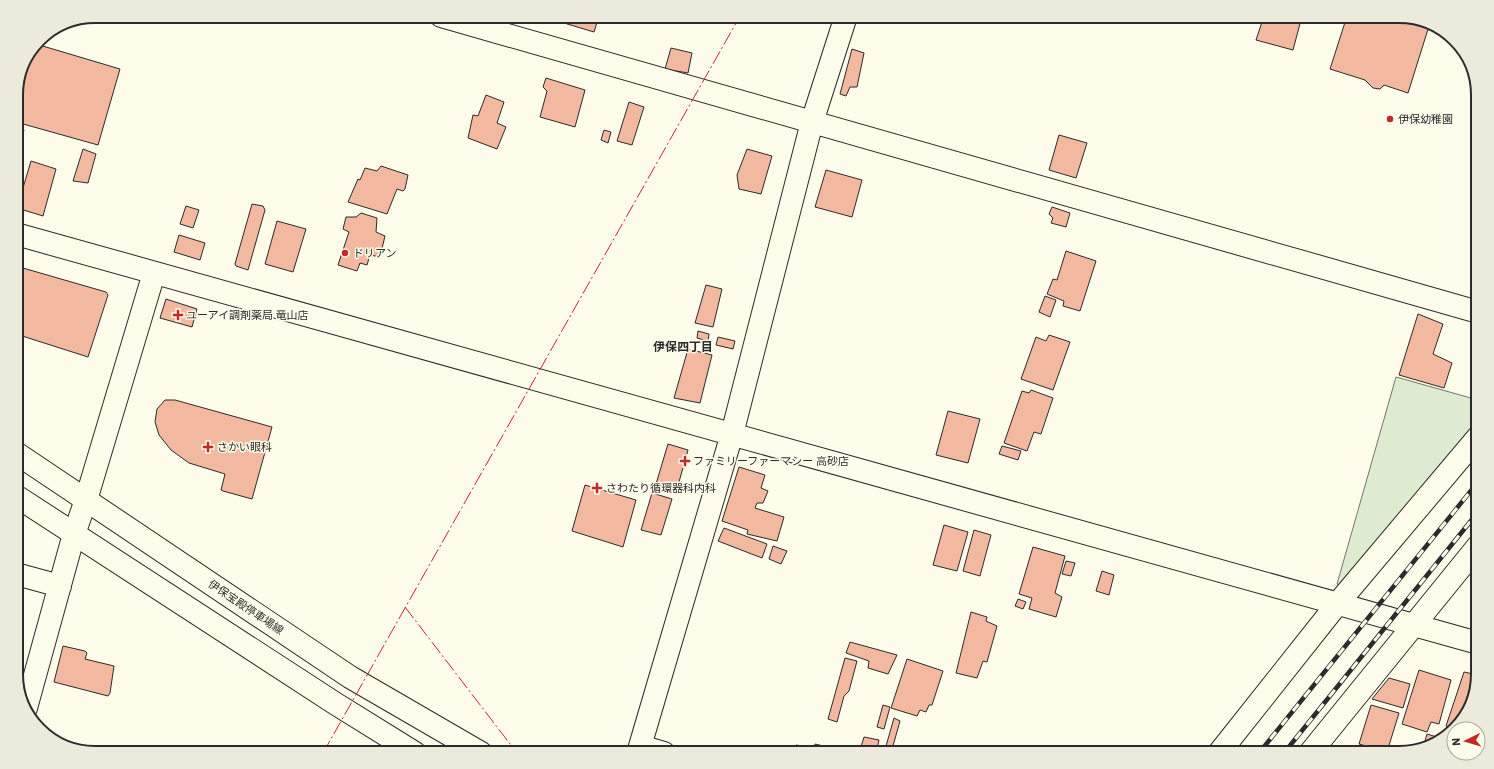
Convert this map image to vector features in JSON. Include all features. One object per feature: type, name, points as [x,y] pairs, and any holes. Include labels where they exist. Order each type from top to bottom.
[{"type":"street","points":[[466,23],[1471,310]]},
{"type":"street","points":[[640,746],[732,434],[812,122],[844,23]]},
{"type":"street","points":[[23,236],[1471,641]]},
{"type":"street","points":[[28,700],[74,534],[86,500],[154,273]]},
{"type":"street","points":[[1225,746],[1338,603],[1471,445]]},
{"type":"street","name":"伊保宝殿停車場線","points":[[23,458],[350,677],[469,746]]},
{"type":"street","points":[[23,501],[336,704],[404,746]]},
{"type":"street","points":[[1316,746],[1413,624],[1471,554]]},
{"type":"street","points":[[23,576],[60,586]]},
{"type":"green space","points":[[1396,377],[1471,398],[1471,429],[1346,589],[1337,584]]},
{"type":"building","points":[[564,23],[597,23],[594,32]]},
{"type":"building","points":[[1262,23],[1300,23],[1293,50],[1256,40]]},
{"type":"building","points":[[1345,23],[1403,23],[1413,24],[1428,29],[1408,93],[1384,85],[1380,89],[1373,88],[1365,80],[1330,69]]},
{"type":"building","points":[[42,46],[120,69],[98,145],[23,124],[23,91],[25,77],[30,63]]},
{"type":"building","points":[[671,48],[692,53],[688,73],[665,69]]},
{"type":"building","points":[[852,49],[864,53],[857,87],[850,87],[846,96],[840,94]]},
{"type":"building","points":[[546,78],[585,90],[575,127],[540,117],[547,91],[543,87]]},
{"type":"building","points":[[486,95],[504,102],[497,123],[506,127],[497,149],[468,138],[473,115],[478,116]]},
{"type":"building","points":[[629,102],[644,107],[632,145],[617,141]]},
{"type":"building","points":[[604,130],[611,132],[608,143],[601,140]]},
{"type":"building","points":[[1059,135],[1087,143],[1076,178],[1049,170]]},
{"type":"building","points":[[83,149],[96,154],[88,183],[73,181]]},
{"type":"building","points":[[747,149],[772,156],[761,194],[739,189],[737,175]]},
{"type":"building","points":[[31,161],[56,169],[43,216],[23,210],[23,188]]},
{"type":"building","points":[[381,166],[408,175],[405,189],[403,191],[397,189],[387,214],[348,202],[358,179],[360,180],[365,168],[377,171]]},
{"type":"building","points":[[826,170],[862,180],[852,217],[815,207]]},
{"type":"building","points":[[252,204],[263,206],[265,210],[248,270],[236,266],[235,264]]},
{"type":"building","points":[[186,206],[199,210],[193,228],[180,224]]},
{"type":"building","points":[[1052,207],[1070,213],[1066,227],[1051,223],[1053,218],[1049,214]]},
{"type":"building","points":[[361,213],[377,218],[376,232],[385,236],[380,257],[370,255],[367,265],[360,263],[357,271],[338,265],[349,232],[343,229],[346,217],[356,217]]},
{"type":"building","points":[[277,221],[306,229],[293,272],[265,264]]},
{"type":"building","points":[[179,235],[205,243],[200,260],[174,252]]},
{"type":"building","points":[[1066,251],[1096,261],[1080,311],[1063,306],[1064,301],[1047,294],[1053,279],[1057,280]]},
{"type":"building","points":[[23,268],[106,292],[108,295],[88,357],[23,336]]},
{"type":"building","points":[[706,285],[722,289],[713,327],[695,323]]},
{"type":"building","points":[[1045,296],[1056,300],[1050,317],[1039,312]]},
{"type":"building","points":[[166,299],[197,309],[192,327],[160,318]]},
{"type":"building","points":[[1418,314],[1443,324],[1433,354],[1452,363],[1444,388],[1399,375]]},
{"type":"building","points":[[698,331],[709,334],[708,341],[697,338]]},
{"type":"building","points":[[1049,335],[1070,342],[1053,390],[1021,379],[1036,337],[1046,341]]},
{"type":"building","points":[[718,337],[735,341],[733,349],[716,345]]},
{"type":"building","points":[[688,349],[712,355],[700,403],[674,398]]},
{"type":"building","points":[[1031,390],[1053,398],[1041,434],[1034,432],[1027,451],[1004,443],[1022,391],[1029,393]]},
{"type":"building","points":[[165,400],[175,400],[272,427],[252,499],[221,490],[225,474],[189,463],[171,450],[159,435],[155,422],[157,409]]},
{"type":"building","points":[[948,411],[980,419],[968,463],[936,455]]},
{"type":"building","points":[[668,444],[688,450],[677,489],[656,484]]},
{"type":"building","points":[[1002,446],[1021,451],[1018,460],[999,454]]},
{"type":"building","points":[[739,467],[765,475],[761,488],[768,491],[763,503],[757,503],[755,508],[784,517],[777,541],[747,534],[748,530],[722,521]]},
{"type":"building","points":[[585,485],[636,500],[623,547],[572,531]]},
{"type":"building","points":[[652,493],[672,499],[661,535],[641,530]]},
{"type":"building","points":[[944,525],[968,532],[957,571],[933,565]]},
{"type":"building","points":[[724,528],[767,544],[762,558],[718,541]]},
{"type":"building","points":[[974,530],[991,535],[980,576],[963,571]]},
{"type":"building","points":[[773,546],[787,551],[781,564],[769,559]]},
{"type":"building","points":[[1033,547],[1065,556],[1055,593],[1062,597],[1056,617],[1029,609],[1032,598],[1019,594]]},
{"type":"building","points":[[1066,561],[1075,563],[1071,576],[1062,574]]},
{"type":"building","points":[[1102,571],[1114,575],[1109,595],[1096,591]]},
{"type":"building","points":[[1018,599],[1026,602],[1023,609],[1015,606]]},
{"type":"building","points":[[971,612],[987,617],[986,621],[997,626],[987,662],[983,661],[977,678],[956,673]]},
{"type":"building","points":[[850,642],[897,655],[888,674],[868,668],[869,661],[846,653]]},
{"type":"building","points":[[63,646],[85,651],[87,653],[85,659],[114,666],[110,693],[108,696],[54,682]]},
{"type":"building","points":[[845,658],[857,661],[849,691],[844,696],[837,722],[828,719]]},
{"type":"building","points":[[907,659],[943,671],[932,705],[929,705],[926,712],[920,710],[917,716],[891,708]]},
{"type":"building","points":[[1419,670],[1451,680],[1439,724],[1431,722],[1427,732],[1402,724]]},
{"type":"building","points":[[1464,672],[1471,674],[1470,688],[1464,706],[1453,721],[1448,721]]},
{"type":"building","points":[[1389,678],[1410,684],[1403,708],[1372,699]]},
{"type":"building","points":[[883,705],[890,707],[884,729],[877,727]]},
{"type":"building","points":[[1371,705],[1399,713],[1389,746],[1366,746],[1359,744]]},
{"type":"building","points":[[894,718],[900,721],[893,746],[886,746]]},
{"type":"building","points":[[1427,734],[1434,736],[1426,740]]},
{"type":"building","points":[[864,737],[879,740],[878,746],[861,746]]},
{"type":"railway","points":[[1265,746],[1471,491]]},
{"type":"railway","points":[[1290,746],[1471,521]]},
{"type":"power","points":[[327,746],[736,23]]},
{"type":"power","points":[[405,607],[512,746]]},
{"type":"place","name":"伊保幼稚園","points":[[1390,119]]},
{"type":"place","name":"ドリアン","points":[[345,253]]},
{"type":"place","name":"ユーアイ調剤薬局 竜山店","points":[[178,315]]},
{"type":"place","name":"さかい眼科","points":[[208,447]]},
{"type":"place","name":"ファミリーファーマシー 高砂店","points":[[685,461]]},
{"type":"place","name":"さわたり循環器科内科","points":[[597,488]]},
{"type":"district","name":"伊保四丁目","points":[[683,346]]}]
